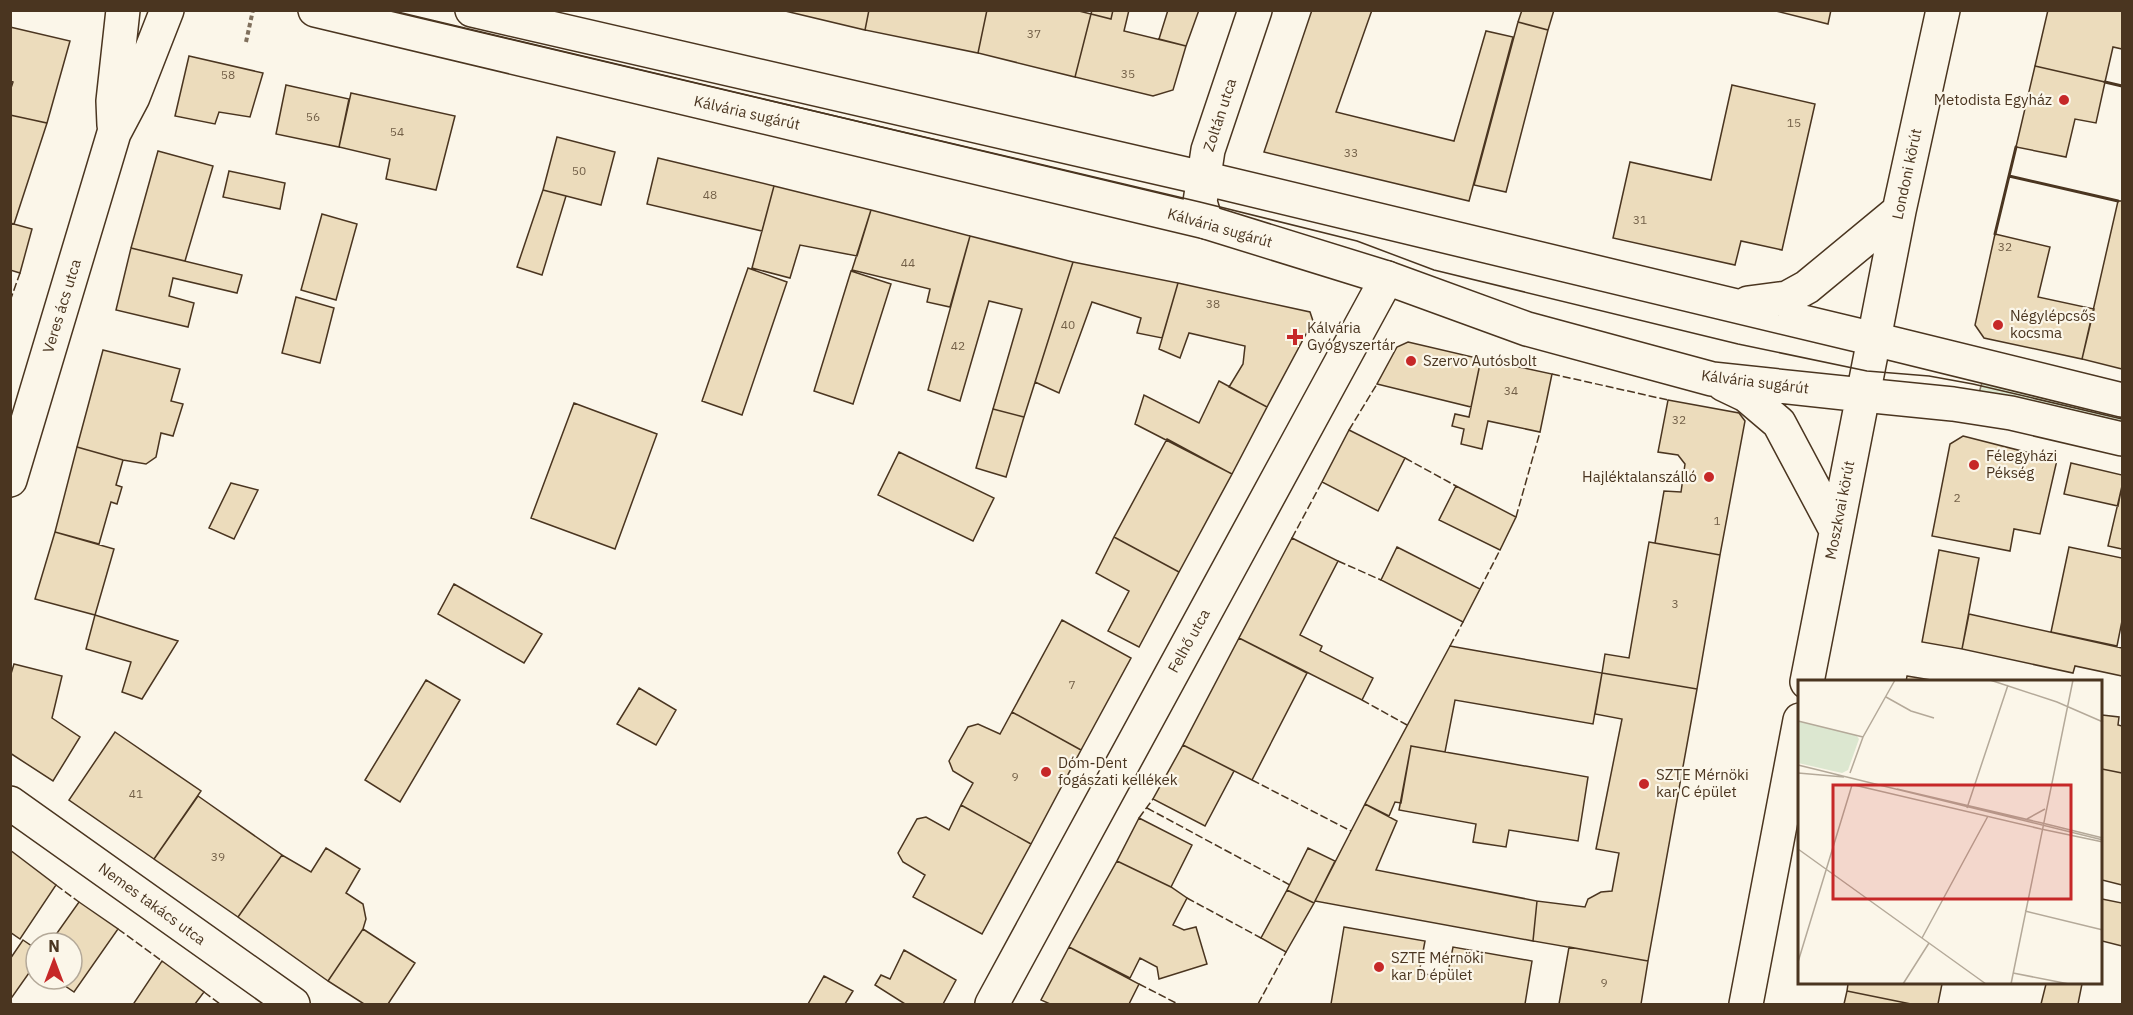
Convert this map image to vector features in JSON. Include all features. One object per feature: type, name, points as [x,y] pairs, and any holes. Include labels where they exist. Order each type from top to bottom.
[{"type":"main road","name":"Veres ács utca","points":[[114,133],[113,101],[123,10]]},
{"type":"main road","name":"Veres ács utca","points":[[10,480],[114,133],[134,97],[167,10]]},
{"type":"main road","name":"Kálvária sugárút","points":[[315,10],[1206,222],[1387,278],[1527,329],[1712,379],[1953,404],[2012,413],[2122,439]]},
{"type":"main road","points":[[472,10],[1203,178],[2122,400]]},
{"type":"main road","name":"Zoltán utca","points":[[1206,222],[1200,202],[1208,150],[1255,10]]},
{"type":"main road","name":"Londoni körút","points":[[1874,339],[1943,10]]},
{"type":"main road","points":[[1734,306],[1787,298],[1807,287],[1899,212]]},
{"type":"main road","name":"Felhő utca","points":[[992,1005],[1387,278]]},
{"type":"main road","name":"Moszkvai körút","points":[[1807,680],[1874,339]]},
{"type":"main road","points":[[1712,379],[1746,395],[1779,423],[1836,530]]},
{"type":"main road","points":[[1746,1005],[1798,731]]},
{"type":"main road","name":"Nemes takács utca","points":[[10,802],[293,1005]]},
{"type":"path","points":[[246,42],[253,10]]},
{"type":"green space","points":[[1983,379],[2122,412],[2122,427],[1979,393]]},
{"type":"building","points":[[781,10],[869,10],[865,30]]},
{"type":"building","points":[[869,10],[987,10],[978,53],[865,30]]},
{"type":"building","points":[[987,10],[1075,10],[1091,14],[1075,77],[978,53]]},
{"type":"building","points":[[1092,10],[1113,10],[1111,19],[1091,14]]},
{"type":"building","points":[[1113,10],[1129,10],[1124,31],[1186,46],[1173,90],[1153,96],[1075,77],[1091,14],[1111,19]]},
{"type":"building","points":[[1168,10],[1199,10],[1186,46],[1159,39]]},
{"type":"building","points":[[1312,10],[1372,10],[1336,112],[1454,141],[1486,31],[1513,37],[1469,201],[1264,152]]},
{"type":"building","points":[[1522,10],[1554,10],[1548,30],[1518,22]]},
{"type":"building","points":[[1772,10],[1831,10],[1828,24]]},
{"type":"building","points":[[2048,10],[2122,10],[2122,49],[2113,47],[2105,82],[2035,66]]},
{"type":"building","points":[[1518,22],[1548,30],[1506,192],[1474,185]]},
{"type":"building","points":[[10,27],[70,41],[47,123],[10,115],[10,91],[13,82],[10,81]]},
{"type":"building","points":[[189,56],[263,73],[250,117],[219,112],[215,124],[175,116]]},
{"type":"building","name":"Metodista Egyház","points":[[2035,66],[2105,82],[2096,123],[2075,119],[2066,157],[2016,147]]},
{"type":"building","points":[[286,85],[349,99],[339,147],[276,134]]},
{"type":"building","points":[[1732,85],[1815,104],[1782,250],[1741,241],[1735,265],[1613,238],[1630,162],[1711,180]]},
{"type":"building","points":[[351,93],[455,116],[436,190],[386,179],[390,159],[339,147]]},
{"type":"building","points":[[10,115],[47,123],[14,224],[10,223]]},
{"type":"building","points":[[557,137],[615,152],[601,205],[543,190]]},
{"type":"building","points":[[158,151],[213,166],[185,261],[131,248]]},
{"type":"building","points":[[658,158],[774,186],[762,231],[647,204]]},
{"type":"building","points":[[229,171],[285,183],[280,209],[223,197]]},
{"type":"building","points":[[774,186],[871,210],[857,256],[800,245],[790,278],[752,268]]},
{"type":"building","points":[[543,190],[566,196],[542,275],[517,267]]},
{"type":"building","points":[[2118,201],[2122,201],[2122,369],[2082,359]]},
{"type":"building","points":[[871,210],[970,236],[950,307],[927,302],[930,289],[852,270]]},
{"type":"building","points":[[322,214],[357,224],[336,300],[301,290]]},
{"type":"building","points":[[10,223],[32,229],[20,273],[10,270]]},
{"type":"building","points":[[1995,234],[2050,247],[2038,297],[2094,309],[2082,359],[1984,338],[1975,325]]},
{"type":"building","points":[[970,236],[1073,262],[1024,417],[993,409],[1022,309],[989,301],[960,401],[928,390]]},
{"type":"building","points":[[131,248],[242,275],[237,293],[173,278],[169,296],[194,303],[188,327],[116,310]]},
{"type":"building","points":[[1073,262],[1178,283],[1162,338],[1137,333],[1141,318],[1092,302],[1059,393],[1035,382]]},
{"type":"building","points":[[748,268],[787,282],[742,415],[702,401]]},
{"type":"building","points":[[851,271],[891,284],[853,404],[814,391]]},
{"type":"building","points":[[1178,283],[1310,312],[1313,321],[1267,407],[1229,387],[1243,364],[1245,346],[1189,333],[1180,358],[1159,349]]},
{"type":"building","points":[[296,297],[334,308],[320,363],[282,353]]},
{"type":"building","points":[[1408,342],[1481,359],[1471,407],[1377,384],[1397,347]]},
{"type":"building","points":[[103,350],[180,369],[171,401],[183,404],[173,436],[161,433],[156,457],[146,464],[77,447]]},
{"type":"building","points":[[1481,359],[1552,374],[1540,432],[1488,421],[1482,449],[1461,444],[1464,429],[1452,426],[1455,414],[1469,417]]},
{"type":"building","points":[[1219,381],[1267,407],[1232,474],[1135,424],[1144,395],[1199,423]]},
{"type":"building","name":"Hajléktalanszálló","points":[[1668,400],[1739,413],[1745,421],[1720,555],[1655,543],[1664,491],[1681,492],[1685,464],[1678,455],[1658,452]]},
{"type":"building","points":[[574,403],[657,434],[615,549],[531,518]]},
{"type":"building","points":[[993,409],[1024,417],[1006,477],[976,468]]},
{"type":"building","points":[[1349,430],[1405,458],[1378,511],[1322,482]]},
{"type":"building","points":[[1963,436],[2057,460],[2040,534],[2014,529],[2010,551],[1932,536],[1950,444]]},
{"type":"building","points":[[1167,439],[1232,474],[1179,572],[1114,537]]},
{"type":"building","points":[[77,447],[123,460],[116,485],[122,487],[117,504],[111,502],[99,544],[55,532]]},
{"type":"building","points":[[899,452],[994,498],[973,541],[878,495]]},
{"type":"building","points":[[2071,463],[2122,475],[2118,506],[2064,494]]},
{"type":"building","points":[[231,483],[258,490],[234,539],[209,528]]},
{"type":"building","points":[[1456,486],[1516,517],[1500,550],[1439,520]]},
{"type":"building","points":[[2122,486],[2122,549],[2108,546]]},
{"type":"building","points":[[55,532],[114,549],[95,615],[35,599]]},
{"type":"building","points":[[1114,537],[1179,572],[1139,647],[1108,631],[1129,591],[1096,573]]},
{"type":"building","points":[[1292,538],[1338,561],[1300,635],[1322,646],[1320,651],[1373,678],[1362,700],[1239,638]]},
{"type":"building","points":[[1649,542],[1720,555],[1697,689],[1602,673],[1605,654],[1629,658]]},
{"type":"building","points":[[1397,547],[1480,589],[1463,622],[1381,580]]},
{"type":"building","points":[[2069,547],[2122,558],[2122,621],[2117,646],[2051,632]]},
{"type":"building","points":[[1939,550],[1979,558],[1962,649],[1922,642]]},
{"type":"building","points":[[454,584],[542,634],[524,663],[438,614]]},
{"type":"building","points":[[1969,614],[2122,648],[2122,676],[2075,666],[2073,673],[1962,649]]},
{"type":"building","points":[[95,615],[178,641],[142,699],[122,692],[131,662],[86,649]]},
{"type":"building","points":[[1062,620],[1131,658],[1081,750],[1012,712]]},
{"type":"building","points":[[1239,638],[1307,673],[1252,780],[1183,745]]},
{"type":"building","points":[[1450,646],[1602,673],[1593,724],[1455,700],[1445,752],[1411,746],[1401,803],[1395,802],[1389,816],[1365,804]]},
{"type":"building","points":[[14,664],[62,676],[52,718],[80,737],[53,781],[10,753],[10,677]]},
{"type":"building","name":"SZTE Mérnöki kar C épület","points":[[1602,673],[1697,689],[1648,961],[1533,941],[1537,901],[1585,907],[1588,899],[1601,892],[1612,891],[1619,853],[1596,849],[1622,719],[1595,714]]},
{"type":"building","points":[[1907,676],[1931,680],[1906,680]]},
{"type":"building","points":[[426,680],[460,700],[400,802],[365,780]]},
{"type":"building","points":[[639,688],[676,710],[656,745],[617,724]]},
{"type":"building","points":[[1012,712],[1081,750],[1031,844],[961,805],[973,783],[953,771],[949,761],[968,727],[978,724],[1000,734]]},
{"type":"building","points":[[2103,715],[2119,717],[2118,725],[2122,726],[2122,773],[2103,769]]},
{"type":"building","points":[[115,732],[201,791],[154,859],[69,800]]},
{"type":"building","points":[[1183,745],[1234,771],[1205,826],[1153,799]]},
{"type":"building","points":[[1411,746],[1588,777],[1578,841],[1509,830],[1506,847],[1473,842],[1476,824],[1399,810]]},
{"type":"building","points":[[2103,769],[2122,773],[2122,885],[2103,880]]},
{"type":"building","points":[[198,796],[282,855],[238,917],[154,859]]},
{"type":"building","points":[[1365,804],[1397,821],[1376,870],[1537,901],[1533,941],[1315,901]]},
{"type":"building","points":[[961,805],[1031,844],[982,934],[913,897],[925,875],[903,862],[898,853],[917,819],[926,817],[949,830]]},
{"type":"building","points":[[1139,818],[1192,845],[1171,887],[1117,861]]},
{"type":"building","points":[[326,848],[360,869],[346,893],[363,904],[366,919],[363,929],[328,981],[238,917],[282,855],[311,872]]},
{"type":"building","points":[[1308,848],[1335,861],[1314,903],[1287,890]]},
{"type":"building","points":[[10,850],[56,885],[20,939],[10,932]]},
{"type":"building","points":[[1117,861],[1171,887],[1187,898],[1173,925],[1184,930],[1196,927],[1207,964],[1159,979],[1157,967],[1140,958],[1130,978],[1069,947]]},
{"type":"building","points":[[1287,890],[1314,903],[1286,952],[1261,938]]},
{"type":"building","points":[[2103,899],[2122,903],[2122,946],[2103,941]]},
{"type":"building","points":[[79,902],[118,929],[84,978],[84,931],[58,931]]},
{"type":"building","name":"SZTE Mérnöki kar D épület","points":[[1344,927],[1425,941],[1419,973],[1447,978],[1453,947],[1532,961],[1525,1004],[1331,1004]]},
{"type":"building","points":[[363,929],[415,963],[388,1004],[364,1004],[328,981]]},
{"type":"building","points":[[24,941],[24,980],[10,1000],[10,959]]},
{"type":"building","points":[[1069,947],[1139,984],[1129,1004],[1050,1004],[1041,1000]]},
{"type":"building","points":[[1569,947],[1648,961],[1641,1004],[1559,1004]]},
{"type":"building","points":[[904,950],[956,980],[943,1004],[905,1004],[875,985],[881,975],[890,979]]},
{"type":"building","points":[[162,961],[204,992],[195,1004],[134,1003]]},
{"type":"building","points":[[824,976],[853,991],[845,1004],[808,1004]]},
{"type":"building","points":[[1848,985],[1942,985],[1938,1004],[1911,1004],[1847,991]]},
{"type":"building","points":[[2046,985],[2082,985],[2078,1004],[2041,1004]]},
{"type":"building","points":[[1847,991],[1911,1004],[1844,1004]]},
{"type":"tram line","points":[[386,10],[1200,202],[1357,241],[1434,270],[1738,344],[1867,371],[1929,376],[1973,384],[2122,419]]},
{"type":"fence","points":[[10,301],[20,273]]},
{"type":"fence","points":[[1552,374],[1668,400]]},
{"type":"fence","points":[[1349,430],[1377,384]]},
{"type":"fence","points":[[1516,517],[1540,432]]},
{"type":"fence","points":[[1405,458],[1456,486]]},
{"type":"fence","points":[[1292,538],[1322,482]]},
{"type":"fence","points":[[1480,589],[1500,550]]},
{"type":"fence","points":[[1338,561],[1381,580]]},
{"type":"fence","points":[[1450,646],[1463,622]]},
{"type":"fence","points":[[1362,700],[1407,725]]},
{"type":"fence","points":[[1252,780],[1351,831]]},
{"type":"fence","points":[[1139,818],[1153,799]]},
{"type":"fence","points":[[1147,808],[1290,885]]},
{"type":"fence","points":[[56,885],[79,902]]},
{"type":"fence","points":[[1187,898],[1261,938]]},
{"type":"fence","points":[[118,929],[162,961]]},
{"type":"fence","points":[[1258,1004],[1286,952]]},
{"type":"fence","points":[[1139,984],[1178,1004]]},
{"type":"fence","points":[[204,992],[220,1004]]},
{"type":"wall","points":[[2105,82],[2122,86]]},
{"type":"wall","points":[[1995,234],[2016,147]]},
{"type":"wall","points":[[2009,176],[2118,201]]},
{"type":"place","name":"Metodista Egyház","points":[[2064,100]]},
{"type":"place","name":"Négylépcsős kocsma","points":[[1998,325]]},
{"type":"place","name":"Kálvária Gyógyszertár","points":[[1295,337]]},
{"type":"place","name":"Szervo Autósbolt","points":[[1411,361]]},
{"type":"place","name":"Félegyházi Pékség","points":[[1974,465]]},
{"type":"place","name":"Hajléktalanszálló","points":[[1709,477]]},
{"type":"place","name":"Dóm-Dent fogászati kellékek","points":[[1046,772]]},
{"type":"place","name":"SZTE Mérnöki kar C épület","points":[[1644,784]]},
{"type":"place","name":"SZTE Mérnöki kar D épület","points":[[1379,967]]}]
